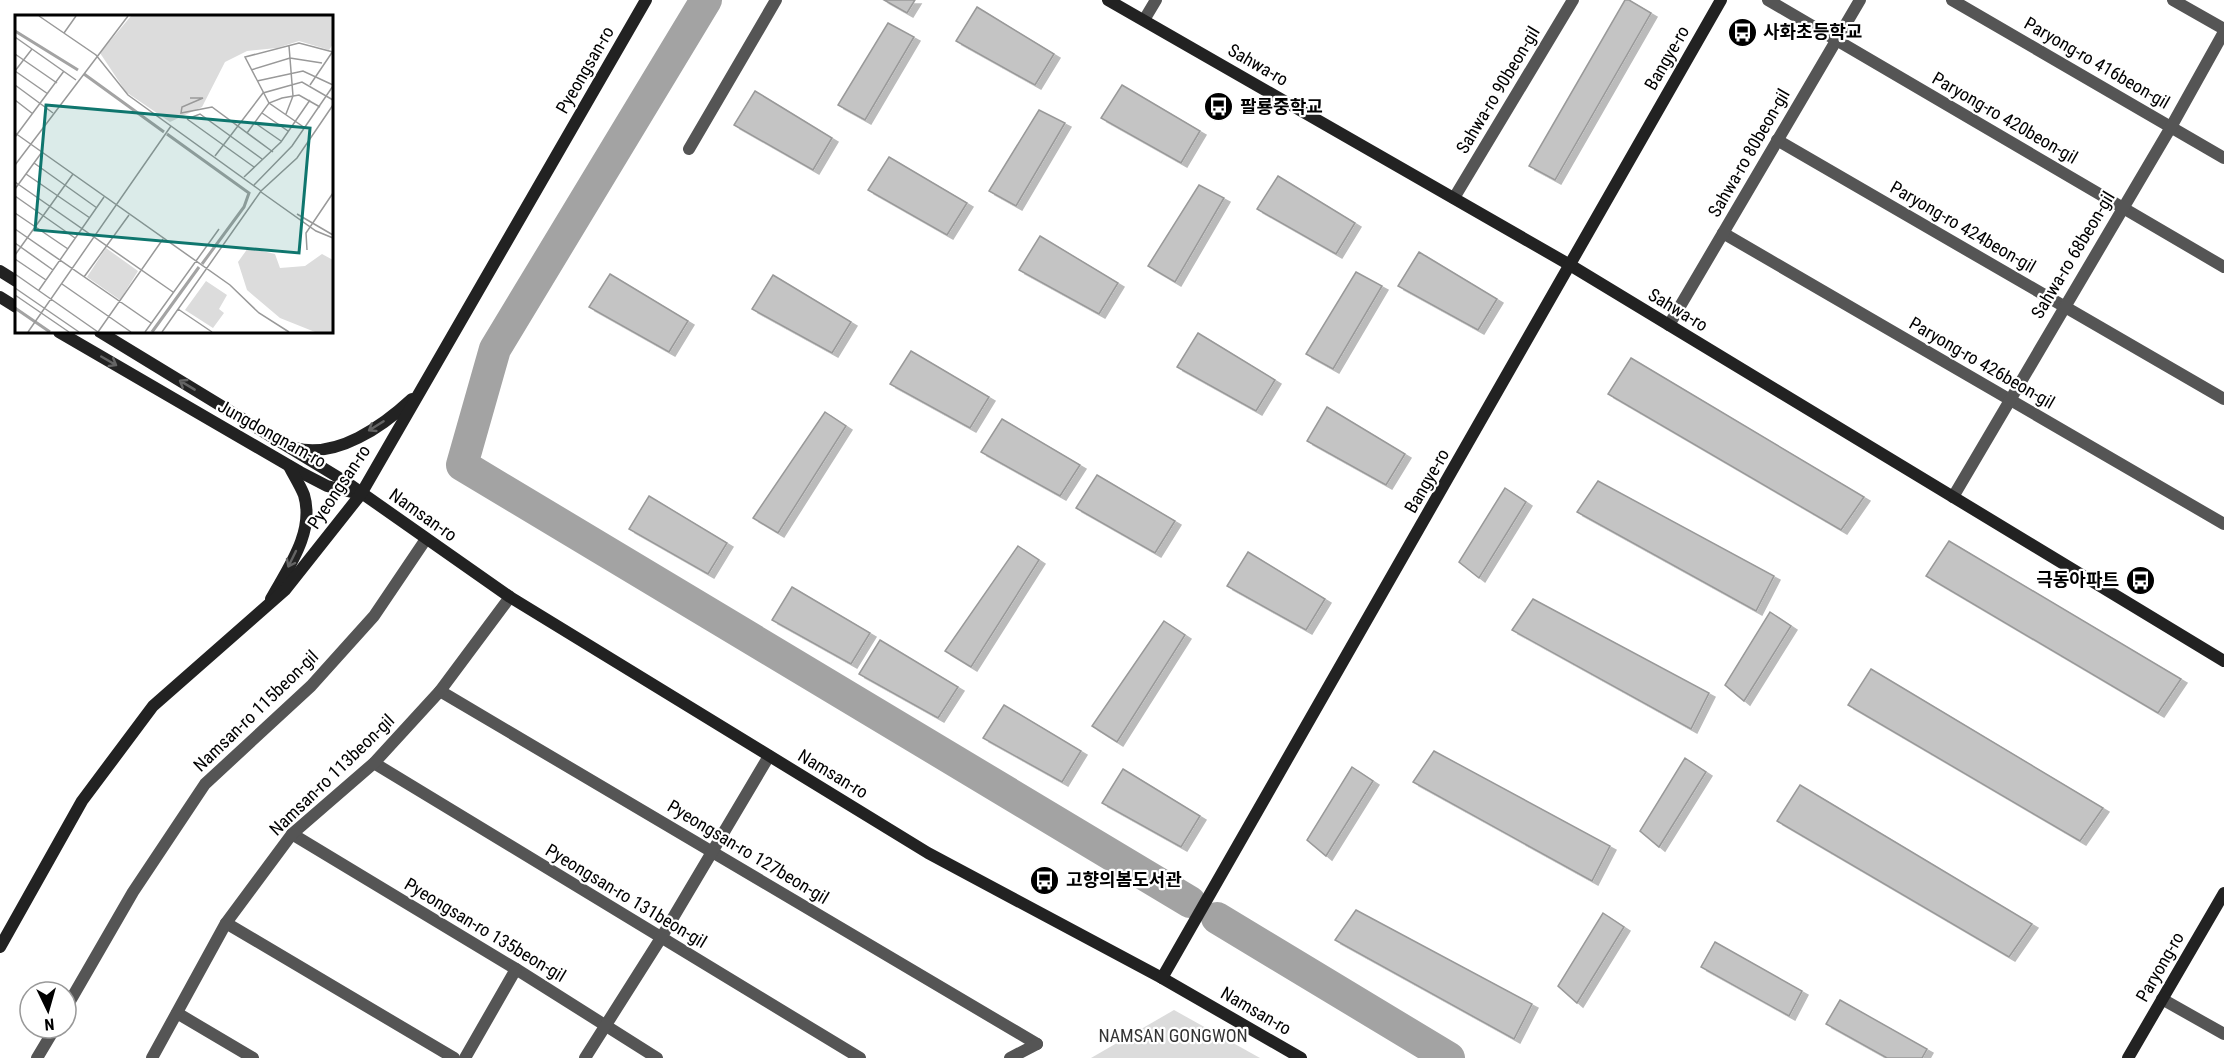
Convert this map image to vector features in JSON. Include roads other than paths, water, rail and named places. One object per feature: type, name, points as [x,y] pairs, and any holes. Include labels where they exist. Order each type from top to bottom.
[{"type":"main road","name":"Pyeongsan-ro","points":[[0,947],[82,801],[153,706],[285,590],[361,494],[646,0]]},
{"type":"main road","name":"Sahwa-ro","points":[[1108,0],[1570,265],[2224,659]]},
{"type":"main road","name":"Bangye-ro","points":[[1162,978],[1721,0]]},
{"type":"main road","points":[[0,271],[15,280]]},
{"type":"main road","points":[[0,297],[15,306]]},
{"type":"main road","name":"Jungdongnam-ro","points":[[60,333],[327,486],[361,494]]},
{"type":"main road","name":"Jungdongnam-ro","points":[[102,333],[346,482],[361,494]]},
{"type":"main road","points":[[288,446],[305,450],[324,449],[345,443],[399,411],[422,390]]},
{"type":"main road","points":[[267,606],[293,559],[306,529],[307,511],[304,495],[288,465]]},
{"type":"main road","name":"Namsan-ro","points":[[361,494],[510,597],[928,853],[1162,978],[1301,1058]]},
{"type":"main road","name":"Paryong-ro","points":[[2127,1058],[2224,893]]},
{"type":"street","points":[[689,149],[776,0]]},
{"type":"street","points":[[1144,21],[1156,0]]},
{"type":"street","name":"Sahwa-ro 90beon-gil","points":[[1454,198],[1572,0]]},
{"type":"street","name":"Paryong-ro 420beon-gil","points":[[1768,0],[2224,267]]},
{"type":"street","name":"Sahwa-ro 80beon-gil","points":[[1669,325],[1860,0]]},
{"type":"street","name":"Paryong-ro 416beon-gil","points":[[1952,0],[2224,158]]},
{"type":"street","points":[[2173,0],[2224,30]]},
{"type":"street","name":"Sahwa-ro 68beon-gil","points":[[1953,497],[2170,127],[2224,30]]},
{"type":"street","name":"Paryong-ro 424beon-gil","points":[[1777,140],[2224,399]]},
{"type":"street","name":"Paryong-ro 426beon-gil","points":[[1723,233],[2224,524]]},
{"type":"street","name":"Namsan-ro 115beon-gil","points":[[78,987],[133,892],[205,784],[311,687],[374,616],[426,539]]},
{"type":"street","name":"Namsan-ro 113beon-gil","points":[[152,1058],[226,923],[292,834],[374,763],[440,691],[510,597]]},
{"type":"street","name":"Pyeongsan-ro 127beon-gil","points":[[440,691],[1037,1044],[1010,1058]]},
{"type":"street","points":[[585,1058],[661,938],[769,756]]},
{"type":"street","name":"Pyeongsan-ro 131beon-gil","points":[[374,763],[860,1058]]},
{"type":"street","name":"Pyeongsan-ro 135beon-gil","points":[[292,834],[516,969],[657,1058]]},
{"type":"street","points":[[226,923],[454,1058]]},
{"type":"street","points":[[465,1058],[516,969]]},
{"type":"street","points":[[2162,999],[2224,1034]]},
{"type":"street","points":[[177,1013],[254,1058]]},
{"type":"street","points":[[43,1056],[50,1040]]},
{"type":"waterway","points":[[706,0],[495,349],[462,465],[1190,902]]},
{"type":"waterway","points":[[1217,918],[1449,1058]]},
{"type":"place","name":"사화초등학교","points":[[1742,32]]},
{"type":"place","name":"팔룡중학교","points":[[1219,107]]},
{"type":"place","name":"극동아파트","points":[[2140,580]]},
{"type":"place","name":"고향의봄도서관","points":[[1045,880]]},
{"type":"park label","name":"NAMSAN GONGWON","points":[[1173,1036]]}]
